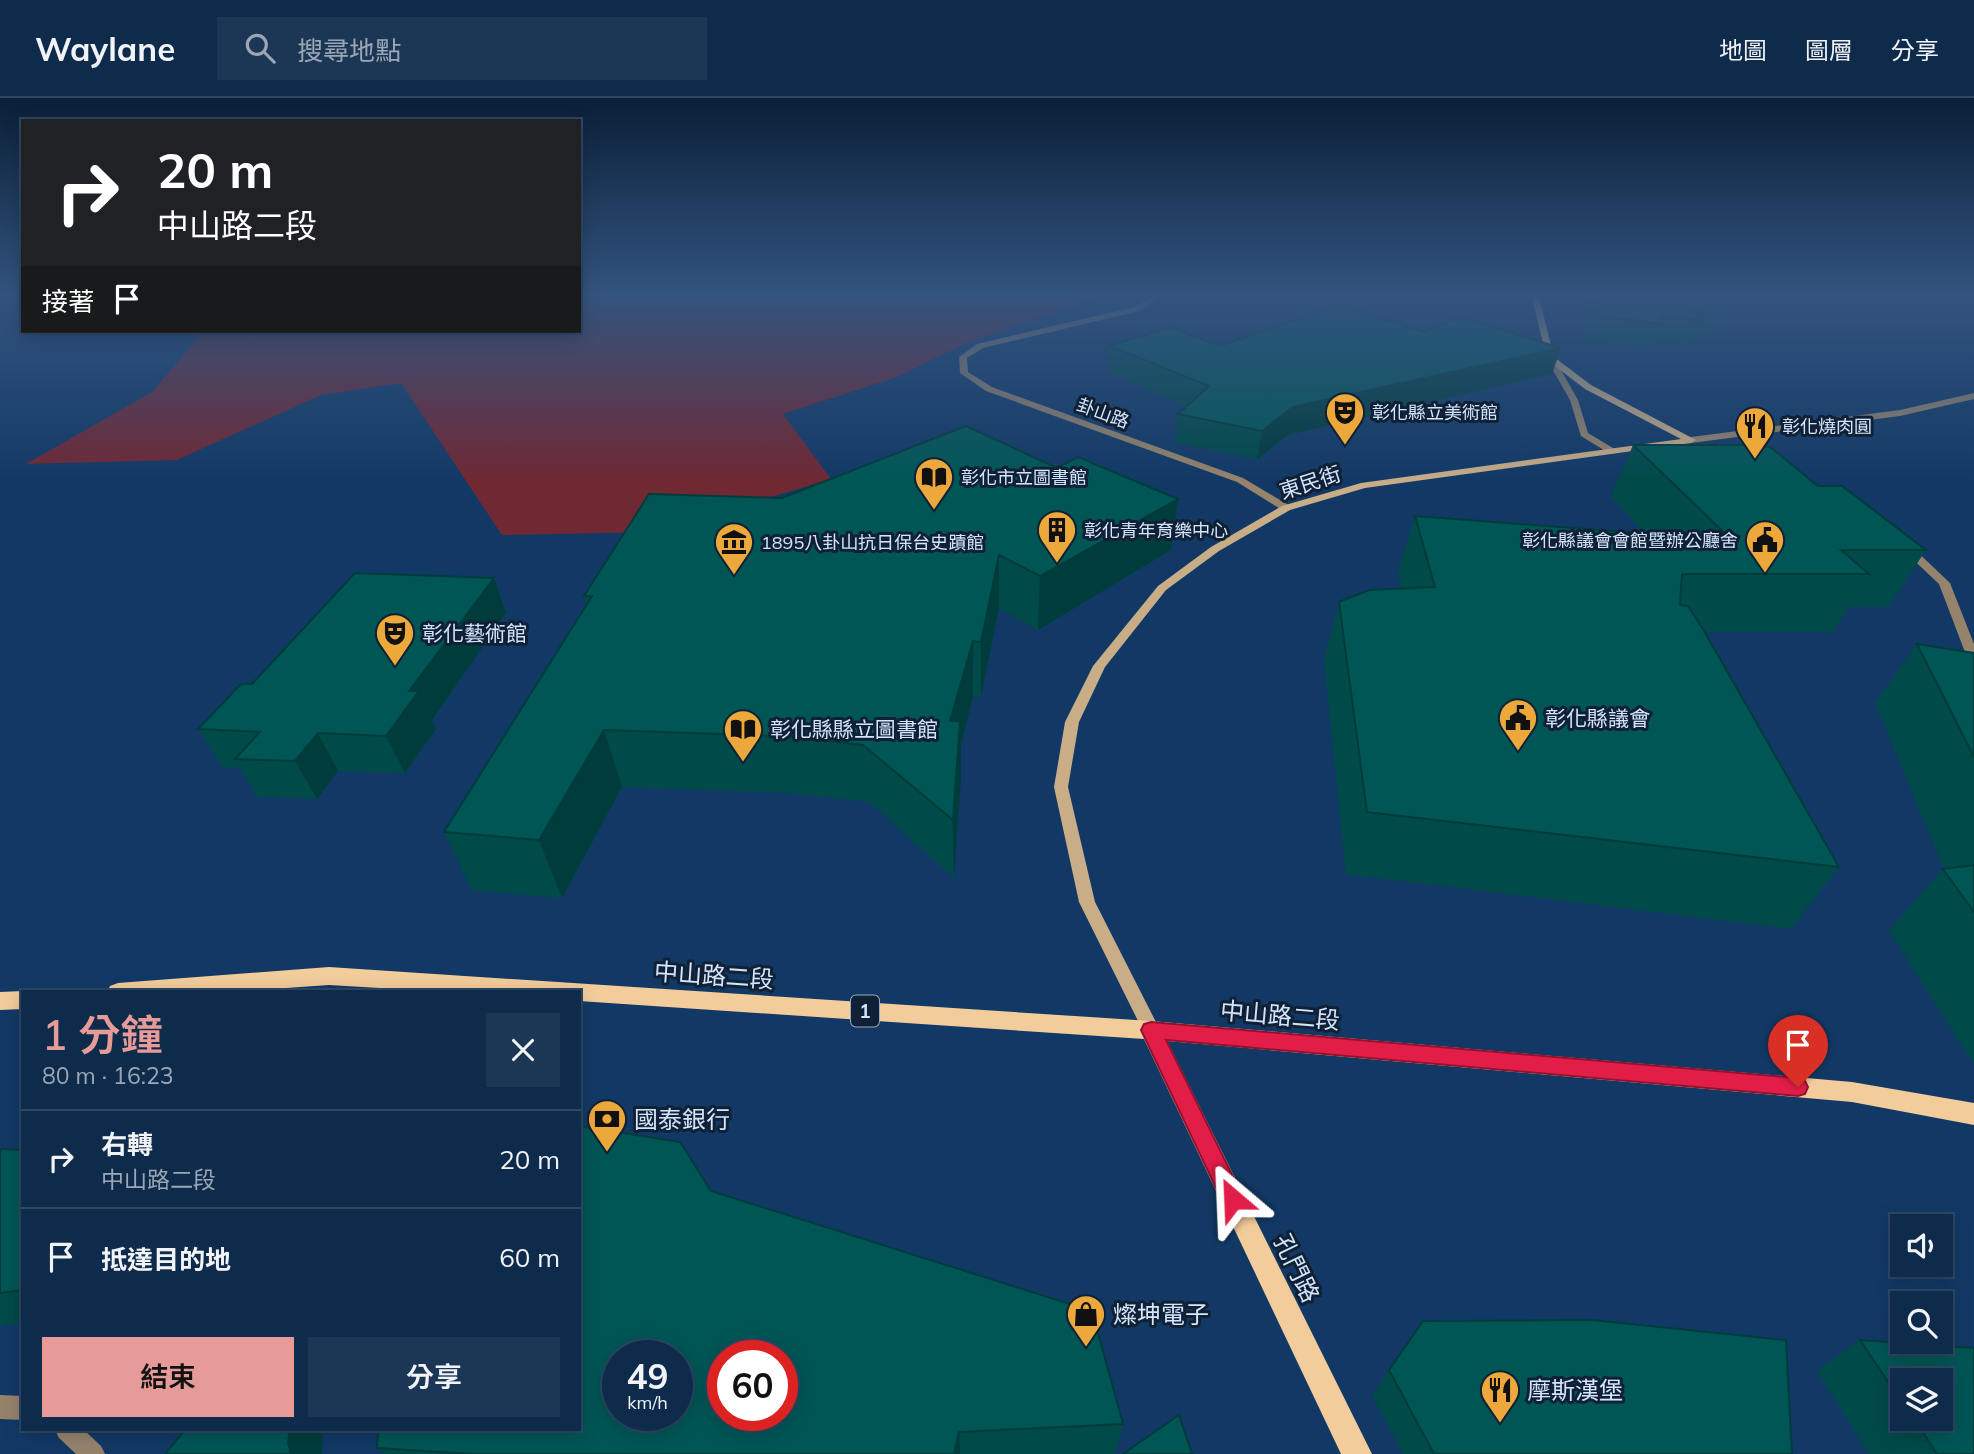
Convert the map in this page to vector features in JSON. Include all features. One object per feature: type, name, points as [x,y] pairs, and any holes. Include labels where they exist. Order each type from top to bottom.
[{"type":"main road","points":[[1550,358],[1588,387],[1691,440]]},
{"type":"main road","name":"東民街","points":[[1151,1030],[1086,897],[1061,787],[1072,722],[1099,666],[1162,588],[1216,549],[1286,508],[1364,485],[1691,440]]},
{"type":"main road","name":"中山路二段","points":[[144,990],[329,976],[547,990]]},
{"type":"main road","name":"中山路二段","points":[[581,992],[1151,1030],[1852,1092],[1974,1114]]},
{"type":"main road","points":[[0,1001],[21,1000]]},
{"type":"main road","name":"孔門路","points":[[1151,1030],[1357,1454]]},
{"type":"street","name":"卦山路","points":[[963,356],[964,373],[989,388],[1240,480],[1286,508]]},
{"type":"street","points":[[1550,358],[1574,400],[1584,434],[1611,450]]},
{"type":"street","name":"東民街","points":[[1691,440],[1900,413],[1974,396]]},
{"type":"street","points":[[1691,440],[1715,451]]},
{"type":"street","points":[[1896,537],[1944,583],[1974,660]]},
{"type":"street","points":[[0,1407],[21,1408]]},
{"type":"street","points":[[67,1431],[93,1454]]},
{"type":"shaded area","points":[[183,356],[939,356],[894,378],[783,414],[831,479],[654,532],[502,535],[401,383],[321,395],[177,460],[26,464],[152,392]]},
{"type":"building","points":[[1135,356],[1523,356],[1293,407],[1262,431],[1178,414],[1209,386]]},
{"type":"building","points":[[966,426],[1057,468],[1078,457],[1178,499],[1040,576],[999,555],[981,642],[973,641],[950,721],[960,721],[953,820],[863,745],[780,736],[604,730],[539,840],[444,832],[592,596],[584,596],[649,494],[782,498]]},
{"type":"building","points":[[1633,445],[1770,447],[1818,486],[1842,486],[1926,550],[1841,550],[1869,574],[1682,574],[1680,605],[1688,606],[1704,631],[1839,867],[1367,812],[1339,602],[1369,590],[1435,587],[1415,516],[1732,540]]},
{"type":"building","points":[[355,573],[494,578],[409,691],[419,691],[386,736],[318,733],[295,761],[235,759],[260,732],[198,729],[241,684],[252,684]]},
{"type":"building","points":[[1917,644],[1974,653],[1974,757]]},
{"type":"building","points":[[1974,865],[1974,912],[1943,869]]},
{"type":"building","points":[[581,1126],[680,1142],[711,1191],[1092,1311],[1123,1424],[959,1432],[954,1454],[473,1454],[377,1448],[378,1431],[581,1431]]},
{"type":"building","points":[[0,1149],[21,1150],[21,1290],[0,1293]]},
{"type":"building","points":[[1592,1320],[1786,1340],[1792,1454],[1434,1454],[1389,1370],[1423,1321]]},
{"type":"building","points":[[1860,1340],[1890,1342],[1890,1354],[1953,1354],[1953,1347],[1974,1348],[1974,1454],[1937,1454],[1922,1431],[1953,1431],[1953,1368],[1890,1368],[1890,1384]]},
{"type":"building","points":[[1179,1415],[1192,1454],[1123,1454]]},
{"type":"building","points":[[184,1431],[290,1431],[288,1443],[291,1454],[165,1454]]},
{"type":"place","name":"彰化縣立美術館","points":[[1345,446]]},
{"type":"place","name":"彰化燒肉圓","points":[[1755,460]]},
{"type":"place","name":"彰化市立圖書館","points":[[934,511]]},
{"type":"place","name":"彰化青年育樂中心","points":[[1057,564]]},
{"type":"place","name":"彰化縣議會會館暨辦公廳舍","points":[[1765,574]]},
{"type":"place","name":"1895八卦山抗日保台史蹟館","points":[[734,576]]},
{"type":"place","name":"彰化藝術館","points":[[395,667]]},
{"type":"place","name":"彰化縣議會","points":[[1518,752]]},
{"type":"place","name":"彰化縣縣立圖書館","points":[[743,763]]},
{"type":"place","name":"國泰銀行","points":[[607,1153]]},
{"type":"place","name":"燦坤電子","points":[[1086,1348]]},
{"type":"place","name":"摩斯漢堡","points":[[1500,1424]]},
{"type":"route","points":[[1233,1199],[1151,1030],[1798,1087]]}]
